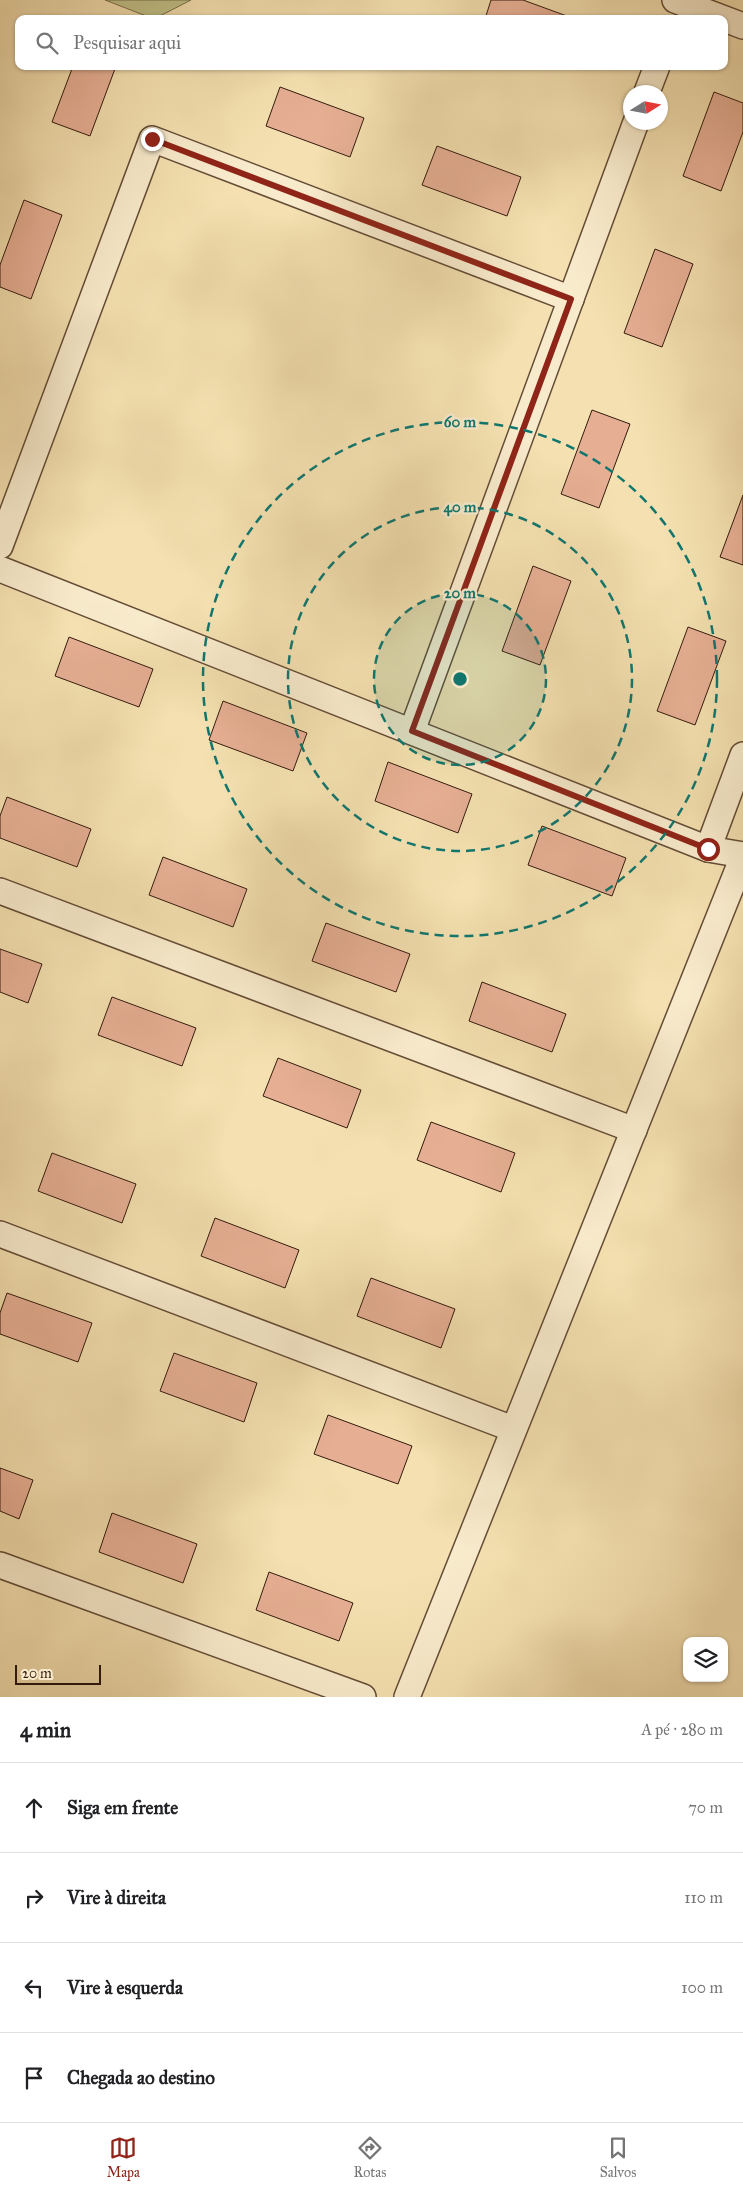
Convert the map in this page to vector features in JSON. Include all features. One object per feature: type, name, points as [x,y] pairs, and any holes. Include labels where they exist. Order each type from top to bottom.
[{"type":"street","points":[[677,7],[705,15]]},
{"type":"street","points":[[728,22],[743,26]]},
{"type":"street","points":[[650,85],[655,70]]},
{"type":"street","points":[[412,731],[633,130]]},
{"type":"street","points":[[0,546],[152,139],[571,299]]},
{"type":"street","points":[[0,569],[708,849],[743,856],[407,1697]]},
{"type":"street","points":[[708,849],[743,755]]},
{"type":"street","points":[[0,891],[634,1130]]},
{"type":"street","points":[[0,1234],[513,1429]]},
{"type":"street","points":[[0,1565],[363,1697]]},
{"type":"green space","points":[[105,0],[191,0],[162,15],[144,15]]},
{"type":"building","points":[[491,0],[523,0],[564,15],[486,15]]},
{"type":"building","points":[[72,70],[115,70],[90,136],[52,122]]},
{"type":"building","points":[[280,87],[364,118],[350,157],[266,126]]},
{"type":"building","points":[[714,92],[743,103],[743,132],[721,191],[683,176]]},
{"type":"building","points":[[437,146],[521,177],[507,216],[422,185]]},
{"type":"building","points":[[24,200],[62,215],[31,299],[0,287],[0,265]]},
{"type":"building","points":[[655,249],[693,264],[662,347],[624,333]]},
{"type":"building","points":[[592,410],[630,424],[599,508],[561,494]]},
{"type":"building","points":[[743,495],[743,565],[720,557]]},
{"type":"building","points":[[533,566],[571,581],[540,665],[502,651]]},
{"type":"building","points":[[688,627],[726,641],[695,725],[657,711]]},
{"type":"building","points":[[69,637],[153,669],[139,707],[55,676]]},
{"type":"building","points":[[223,701],[307,733],[293,771],[209,740]]},
{"type":"building","points":[[388,762],[472,794],[458,833],[375,801]]},
{"type":"building","points":[[7,797],[91,829],[77,867],[0,838],[0,816]]},
{"type":"building","points":[[542,826],[626,858],[612,896],[528,865]]},
{"type":"building","points":[[163,857],[247,889],[233,927],[149,895]]},
{"type":"building","points":[[326,923],[410,954],[396,992],[312,961]]},
{"type":"building","points":[[0,949],[42,964],[28,1003],[0,992]]},
{"type":"building","points":[[482,982],[566,1014],[552,1052],[469,1021]]},
{"type":"building","points":[[112,997],[196,1028],[182,1066],[98,1035]]},
{"type":"building","points":[[278,1058],[361,1090],[347,1128],[263,1096]]},
{"type":"building","points":[[431,1122],[515,1153],[501,1192],[417,1160]]},
{"type":"building","points":[[52,1153],[136,1184],[122,1223],[38,1191]]},
{"type":"building","points":[[215,1218],[299,1250],[285,1288],[201,1256]]},
{"type":"building","points":[[371,1278],[455,1309],[441,1348],[357,1316]]},
{"type":"building","points":[[7,1293],[92,1323],[78,1362],[0,1334],[0,1313]]},
{"type":"building","points":[[174,1353],[257,1383],[244,1422],[160,1391]]},
{"type":"building","points":[[328,1415],[412,1446],[398,1484],[314,1454]]},
{"type":"building","points":[[0,1468],[33,1480],[19,1519],[0,1511]]},
{"type":"building","points":[[112,1513],[197,1544],[183,1583],[99,1552]]},
{"type":"building","points":[[269,1572],[353,1603],[339,1641],[256,1610]]},
{"type":"route","points":[[152,139],[571,299],[412,731],[708,849]]}]
